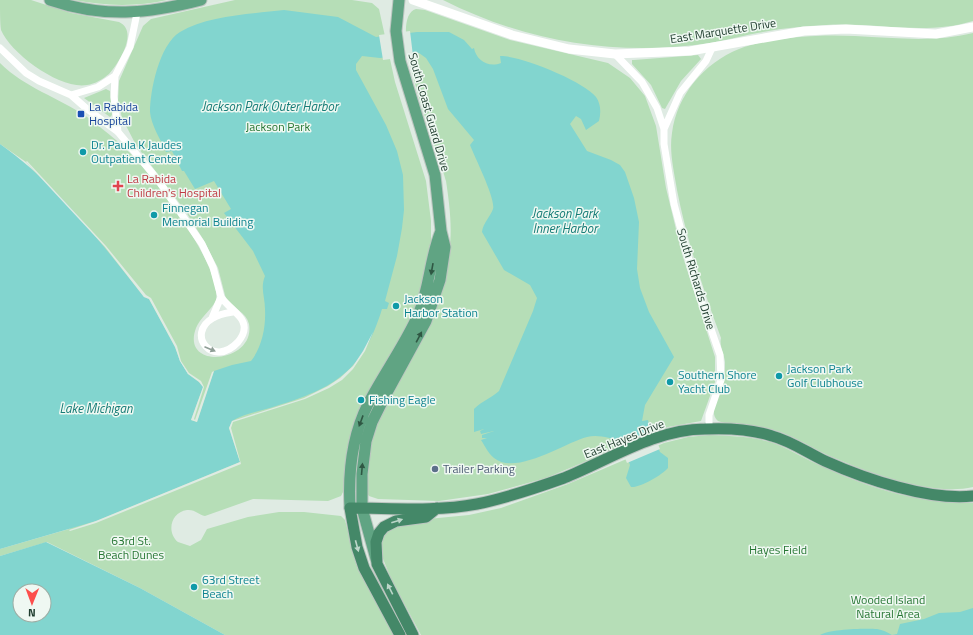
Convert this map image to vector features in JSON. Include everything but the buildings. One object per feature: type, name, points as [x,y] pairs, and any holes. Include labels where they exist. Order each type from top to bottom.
[{"type":"highway","name":"East Hayes Drive","points":[[350,508],[437,508],[476,504],[504,498],[564,478],[661,436],[686,430],[709,428],[754,432],[773,436],[839,466],[872,479],[910,490],[957,497],[973,496]]},
{"type":"highway","points":[[350,508],[357,547],[364,568],[400,635]]},
{"type":"highway","points":[[413,635],[377,564],[376,542],[379,533],[384,527],[396,521],[426,517],[437,508]]},
{"type":"main road","points":[[50,0],[101,12],[137,13],[158,10],[201,0]]},
{"type":"main road","name":"South Coast Guard Drive","points":[[377,564],[371,547],[362,508],[362,474],[366,441],[372,422],[418,338],[433,304],[444,258],[445,247],[441,231],[435,175],[400,61],[396,31],[399,0]]},
{"type":"main road","name":"South Coast Guard Drive","points":[[350,508],[350,465],[359,427],[368,404],[418,314],[429,284],[435,245],[441,231]]},
{"type":"street","name":"East Marquette Drive","points":[[413,0],[512,35],[569,49],[615,54],[671,53],[712,48],[804,31],[846,30],[936,34],[973,27]]},
{"type":"street","points":[[118,132],[114,97],[115,76],[130,47],[137,13]]},
{"type":"street","points":[[0,48],[26,73],[39,81],[71,95],[118,132],[158,180],[202,244],[213,267],[221,297],[233,312],[243,320],[244,331],[236,344],[225,350],[212,351],[205,347],[202,341],[203,330],[212,318],[221,297]]},
{"type":"street","name":"South Richards Drive","points":[[664,129],[680,92],[706,61],[712,48]]},
{"type":"street","name":"South Richards Drive","points":[[615,54],[645,86],[664,129],[667,167],[676,211],[696,286],[720,355],[720,380],[709,415],[709,428]]},
{"type":"street","points":[[71,95],[98,87],[115,76]]},
{"type":"street","points":[[212,318],[233,312]]},
{"type":"green space","points":[[0,0],[31,0],[71,13],[119,22],[125,26],[127,32],[127,40],[122,55],[109,74],[93,84],[76,85],[64,82],[38,68],[26,59],[6,39],[1,30]]},
{"type":"green space","points":[[74,0],[167,0],[144,4],[120,5],[97,4]]},
{"type":"green space","name":"Jackson Park","points":[[235,0],[352,0],[372,3],[379,9],[395,82],[426,181],[431,221],[431,252],[420,301],[347,459],[344,490],[341,496],[328,501],[253,499],[205,516],[192,510],[187,510],[177,514],[174,518],[171,528],[172,533],[178,542],[190,546],[201,540],[207,529],[248,517],[279,512],[304,512],[341,516],[345,520],[351,543],[395,635],[225,635],[140,588],[47,542],[0,556],[0,549],[69,529],[191,420],[188,374],[144,297],[26,162],[0,144],[0,63],[10,72],[31,86],[87,117],[124,147],[154,181],[184,222],[198,245],[215,285],[216,301],[198,324],[194,342],[199,351],[208,356],[219,357],[231,354],[241,347],[248,337],[249,324],[245,316],[226,299],[218,268],[203,239],[186,212],[136,145],[122,118],[118,101],[119,81],[143,26],[151,19]]},
{"type":"green space","points":[[443,0],[973,0],[973,21],[936,28],[900,28],[863,25],[810,26],[787,28],[710,43],[676,47],[607,47],[540,36],[507,26]]},
{"type":"green space","points":[[416,9],[425,10],[510,40],[608,63],[630,78],[645,96],[656,126],[666,188],[682,254],[715,357],[715,382],[701,421],[668,427],[546,478],[488,494],[439,501],[378,499],[369,496],[366,492],[368,455],[375,429],[425,306],[444,264],[449,250],[451,234],[446,181],[417,89],[406,37],[408,18]]},
{"type":"green space","points":[[973,33],[973,487],[955,489],[936,488],[896,480],[875,474],[837,459],[780,432],[767,428],[730,424],[718,421],[715,417],[714,408],[722,388],[725,370],[721,338],[691,246],[681,209],[671,154],[671,140],[675,119],[686,93],[704,72],[726,55],[739,49],[767,41],[816,36],[934,39]]},
{"type":"green space","points":[[698,55],[701,59],[681,81],[665,109],[662,108],[651,85],[632,64],[632,60]]},
{"type":"green space","points":[[106,89],[110,91],[112,115],[110,117],[84,98]]},
{"type":"green space","points":[[709,435],[747,437],[770,442],[835,472],[873,487],[933,501],[973,503],[973,635],[421,635],[391,579],[380,551],[385,529],[428,519],[469,515],[501,508],[568,484],[664,443],[688,437]]},
{"type":"water","points":[[284,10],[338,17],[376,37],[417,32],[449,32],[464,40],[472,49],[474,48],[477,56],[487,64],[501,63],[500,56],[536,64],[579,84],[596,97],[600,109],[599,121],[586,130],[581,119],[576,116],[570,124],[587,151],[620,165],[625,172],[634,198],[639,222],[637,269],[640,288],[649,312],[674,357],[645,405],[642,421],[648,420],[650,430],[660,452],[668,458],[668,468],[651,480],[635,487],[631,487],[626,478],[630,465],[621,441],[600,436],[591,436],[577,440],[527,461],[515,463],[503,463],[494,458],[488,452],[481,440],[487,438],[482,438],[482,435],[494,431],[481,434],[480,431],[484,429],[474,432],[474,409],[499,391],[533,311],[537,298],[530,285],[504,270],[482,232],[493,209],[493,204],[470,145],[474,140],[448,109],[433,69],[426,58],[419,53],[380,58],[362,56],[356,64],[356,70],[386,125],[397,151],[403,175],[404,210],[397,256],[385,301],[389,303],[387,309],[382,309],[366,348],[356,362],[344,374],[315,392],[271,408],[242,416],[232,421],[229,428],[240,462],[96,521],[0,549],[0,144],[21,160],[59,196],[95,235],[144,297],[149,299],[175,347],[180,361],[188,374],[203,387],[191,420],[197,422],[214,371],[251,361],[258,350],[265,323],[263,289],[265,276],[253,251],[224,213],[231,209],[214,181],[195,189],[184,171],[182,171],[172,151],[166,152],[154,127],[150,112],[154,81],[161,57],[166,47],[180,32],[191,26],[230,16]]},
{"type":"water","points":[[46,542],[140,588],[225,635],[0,635],[0,556]]},
{"type":"water","points":[[973,608],[973,635],[892,635],[897,634],[900,624],[924,619],[939,613],[960,612]]},
{"type":"water","points":[[848,629],[879,629],[892,635],[820,635],[831,631]]},
{"type":"pier","points":[[410,31],[413,56],[383,60],[379,35]]},
{"type":"pier","points":[[27,161],[106,246],[146,295],[151,298],[177,346],[181,361],[189,373],[201,381],[204,387],[194,419],[195,420],[212,372],[214,371],[197,422],[191,420],[203,387],[188,374],[180,361],[175,347],[149,299],[144,297],[105,247],[26,162]]},
{"type":"pier","points":[[373,332],[365,351],[353,369],[342,380],[305,399],[233,422],[231,428],[241,464],[96,523],[70,531],[69,530],[96,521],[240,462],[229,428],[232,421],[304,398],[328,386],[340,378],[353,366]]},
{"type":"pier","points":[[652,430],[660,449],[627,463],[619,444]]},
{"type":"place","name":"La Rabida Hospital","points":[[81,114]]},
{"type":"place","name":"Dr. Paula K Jaudes Outpatient Center","points":[[83,152]]},
{"type":"place","name":"La Rabida Children's Hospital","points":[[118,186]]},
{"type":"place","name":"Finnegan Memorial Building","points":[[154,215]]},
{"type":"place","name":"Jackson Harbor Station","points":[[396,306]]},
{"type":"place","name":"Jackson Park Golf Clubhouse","points":[[779,376]]},
{"type":"place","name":"Southern Shore Yacht Club","points":[[670,382]]},
{"type":"place","name":"Fishing Eagle","points":[[361,400]]},
{"type":"place","name":"Trailer Parking","points":[[435,469]]},
{"type":"place","name":"63rd Street Beach","points":[[194,587]]},
{"type":"water label","name":"Jackson Park Outer Harbor","points":[[270,106]]},
{"type":"water label","name":"Jackson Park Inner Harbor","points":[[565,220]]},
{"type":"water label","name":"Lake Michigan","points":[[96,408]]},
{"type":"park label","name":"63rd St. Beach Dunes","points":[[131,548]]},
{"type":"park label","name":"Hayes Field","points":[[778,550]]},
{"type":"park label","name":"Wooded Island Natural Area","points":[[888,607]]}]
